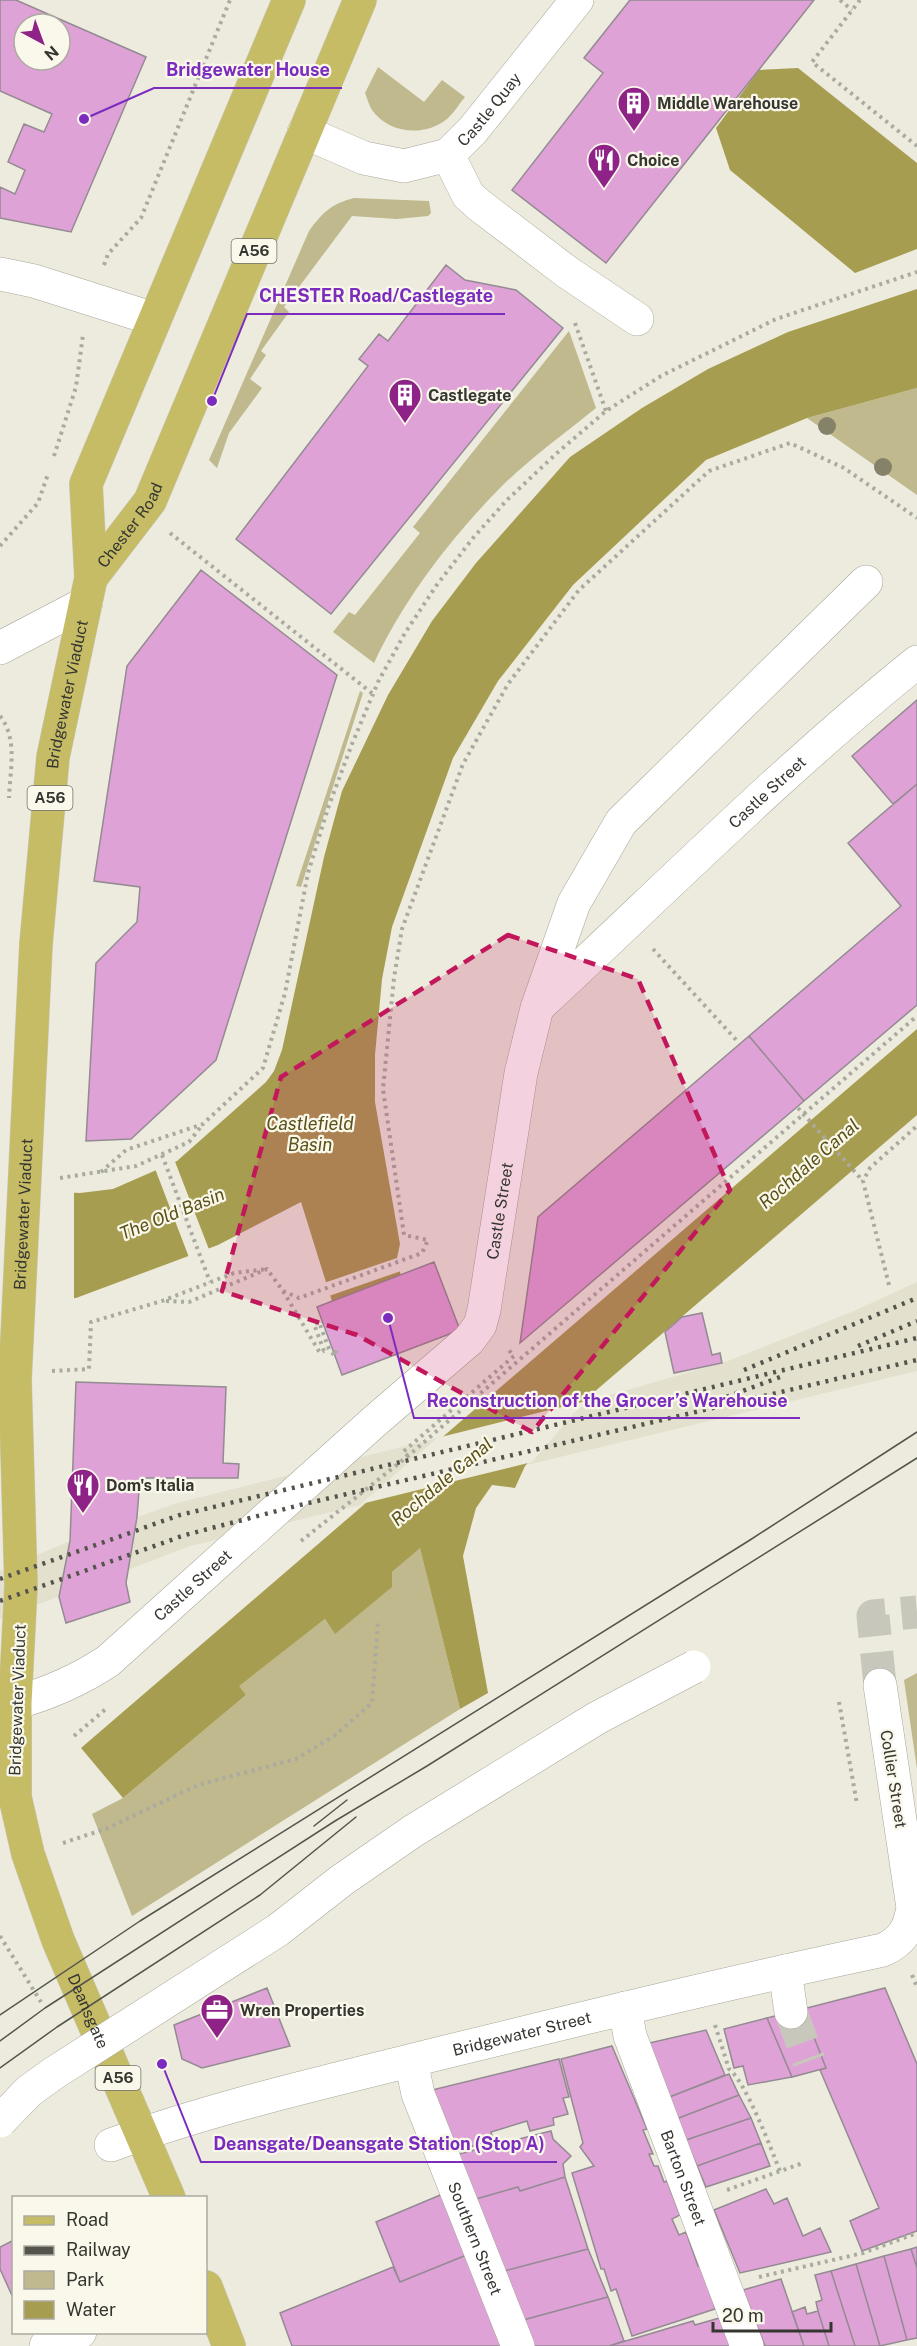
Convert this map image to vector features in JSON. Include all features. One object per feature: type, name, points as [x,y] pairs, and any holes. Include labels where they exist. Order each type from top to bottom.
[{"type":"main road","name":"Chester Road","points":[[88,590],[86,484],[289,0]]},
{"type":"main road","name":"Chester Road","points":[[88,590],[150,501],[360,0]]},
{"type":"main road","name":"Bridgewater Viaduct","points":[[14,1857],[15,1703],[29,1376],[36,944],[53,758],[88,590]]},
{"type":"main road","name":"Deansgate","points":[[14,1857],[58,1940],[168,2196]]},
{"type":"main road","points":[[207,2290],[229,2346]]},
{"type":"street","name":"Castle Quay","points":[[304,132],[364,158],[404,166],[448,155],[473,130],[577,0]]},
{"type":"street","points":[[448,155],[468,195],[567,272],[637,319]]},
{"type":"street","points":[[0,274],[34,282],[154,319]]},
{"type":"street","points":[[537,1008],[574,903],[621,822],[866,582]]},
{"type":"street","points":[[0,648],[88,590]]},
{"type":"street","name":"Castle Street","points":[[15,1703],[50,1693],[78,1681],[108,1661],[353,1440],[469,1340],[480,1325],[484,1311],[521,1072],[537,1008],[750,808],[873,698],[917,662]]},
{"type":"street","points":[[0,2121],[29,2091],[54,2073],[278,1930],[342,1880],[405,1836],[597,1718],[694,1666]]},
{"type":"street","name":"Collier Street","points":[[880,1685],[913,1908]]},
{"type":"street","name":"Bridgewater Street","points":[[111,2145],[142,2133],[255,2099],[625,2008],[890,1947],[905,1934],[913,1908]]},
{"type":"street","points":[[785,1971],[791,2012]]},
{"type":"street","name":"Barton Street","points":[[625,2008],[630,2036],[747,2346]]},
{"type":"street","name":"Southern Street","points":[[411,2061],[418,2094],[518,2346]]},
{"type":"street","points":[[46,2346],[75,2334]]},
{"type":"path","points":[[108,254],[141,218],[230,0]]},
{"type":"path","points":[[840,0],[852,10]]},
{"type":"path","points":[[860,0],[812,62],[917,146]]},
{"type":"path","points":[[567,272],[570,310],[606,411]]},
{"type":"path","points":[[56,1178],[136,1166],[189,1142],[203,1124],[263,1068],[285,993],[308,873],[328,808],[373,694],[424,605],[472,538],[507,500],[606,411],[661,376],[776,319],[917,272]]},
{"type":"path","points":[[0,546],[38,503],[76,387],[80,345]]},
{"type":"path","points":[[283,1291],[299,1298],[422,1253],[428,1239],[404,1235],[383,1089],[402,929],[463,764],[508,684],[579,590],[709,471],[790,443],[844,468],[917,518]]},
{"type":"path","points":[[169,533],[259,607],[373,694]]},
{"type":"path","points":[[651,946],[739,1043]]},
{"type":"path","points":[[299,1544],[408,1456],[917,1016]]},
{"type":"path","points":[[798,1108],[863,1181],[889,1285]]},
{"type":"path","points":[[101,1172],[126,1150],[203,1124]]},
{"type":"path","points":[[863,1181],[870,1168],[917,1126]]},
{"type":"path","points":[[162,1155],[210,1282]]},
{"type":"path","points":[[29,1376],[89,1369],[91,1322],[162,1301],[234,1273],[267,1269]]},
{"type":"path","points":[[162,1301],[189,1302],[267,1269]]},
{"type":"path","points":[[267,1269],[320,1353],[324,1351],[314,1324],[319,1322],[329,1349],[335,1356],[337,1346]]},
{"type":"path","points":[[14,1857],[108,1828],[198,1785],[296,1760],[334,1736],[372,1703],[378,1621]]},
{"type":"path","points":[[839,1702],[857,1804]]},
{"type":"path","points":[[74,1736],[110,1705]]},
{"type":"path","points":[[911,1972],[917,1987]]},
{"type":"path","points":[[712,2016],[729,2069],[734,2073],[760,2124],[780,2171]]},
{"type":"path","points":[[693,2202],[803,2163]]},
{"type":"path","points":[[757,2278],[863,2253],[917,2233]]},
{"type":"highlighted area","points":[[508,935],[638,979],[730,1190],[532,1432],[357,1335],[222,1291],[281,1077]]},
{"type":"shaded area","points":[[917,1282],[917,1371],[190,1546],[0,1619],[0,1571],[70,1541],[177,1503],[610,1395],[728,1361],[854,1311]]},
{"type":"green space","points":[[378,67],[424,102],[442,80],[465,97],[450,117],[438,125],[418,130],[397,128],[379,118],[372,110],[365,93]]},
{"type":"green space","points":[[354,198],[429,201],[431,213],[428,216],[397,219],[352,216],[284,307],[289,312],[261,351],[266,355],[250,379],[262,388],[229,433],[217,468],[209,460],[309,231],[328,210]]},
{"type":"green space","points":[[569,331],[596,408],[511,477],[463,528],[414,593],[374,663],[333,632],[349,612],[355,615],[420,533],[413,527]]},
{"type":"green space","points":[[917,388],[917,495],[807,418]]},
{"type":"green space","points":[[360,691],[363,693],[301,887],[296,886]]},
{"type":"green space","points":[[420,1547],[460,1709],[132,1916],[92,1814],[123,1798],[246,1695],[238,1686],[325,1619],[335,1633],[392,1572]]},
{"type":"green space","points":[[917,1673],[917,1769],[904,1680]]},
{"type":"water","points":[[798,68],[917,163],[917,249],[855,273],[730,170],[716,128],[759,70]]},
{"type":"water","name":"Castlefield Basin","points":[[917,289],[917,388],[807,418],[706,460],[573,585],[498,681],[453,758],[392,927],[382,979],[375,1055],[375,1102],[400,1244],[397,1258],[404,1290],[335,1311],[301,1202],[218,1245],[76,1298],[0,1303],[0,1189],[80,1193],[113,1189],[177,1161],[266,1082],[274,1071],[282,1050],[324,857],[342,791],[388,695],[432,621],[476,563],[570,457],[642,408],[708,369],[788,332]]},
{"type":"water","name":"Rochdale Canal","points":[[917,1029],[917,1115],[572,1411],[525,1466],[515,1488],[492,1485],[476,1508],[463,1556],[488,1693],[460,1709],[420,1548],[392,1572],[392,1587],[335,1634],[325,1619],[239,1686],[246,1695],[123,1798],[81,1748]]},
{"type":"pier","points":[[174,1159],[210,1252],[190,1260],[154,1166]]},
{"type":"pier","points":[[0,1186],[74,1190],[74,1301],[0,1306]]},
{"type":"pier","points":[[397,1258],[401,1271],[329,1296],[324,1283]]},
{"type":"pier","points":[[590,1400],[574,1413],[532,1462],[361,1504],[437,1438]]},
{"type":"building","points":[[0,0],[16,0],[43,12],[12,12],[12,72],[72,72],[72,25],[146,57],[71,232],[0,218],[0,187],[15,194],[25,170],[8,162],[24,124],[44,132],[52,114],[0,91]]},
{"type":"building","name":"Middle Warehouse","points":[[630,0],[814,0],[606,263],[512,190],[603,73],[584,58]]},
{"type":"building","name":"Castlegate","points":[[446,265],[465,280],[516,290],[563,328],[331,614],[236,539],[368,366],[359,359],[379,334],[388,341]]},
{"type":"building","points":[[201,570],[337,675],[216,1060],[131,1139],[86,1141],[96,963],[137,922],[140,887],[94,881],[127,666]]},
{"type":"building","points":[[917,700],[917,784],[893,804],[852,756]]},
{"type":"building","points":[[917,784],[917,1005],[804,1101],[749,1036],[901,906],[848,843]]},
{"type":"building","points":[[749,1036],[804,1101],[520,1343],[538,1217]]},
{"type":"building","points":[[434,1262],[460,1330],[342,1375],[317,1307]]},
{"type":"building","points":[[702,1313],[712,1355],[720,1353],[722,1363],[674,1373],[665,1332],[682,1317]]},
{"type":"building","points":[[76,1382],[226,1387],[223,1463],[239,1464],[238,1478],[140,1478],[137,1517],[126,1583],[130,1602],[66,1623],[59,1597],[70,1541]]},
{"type":"building","points":[[267,1988],[290,2046],[202,2068],[182,2059],[174,2025]]},
{"type":"building","points":[[885,1988],[917,2064],[917,2231],[862,2251],[850,2221],[879,2208],[820,2070],[826,2068],[803,2009]]},
{"type":"building","points":[[803,2009],[826,2068],[792,2077],[767,2018]]},
{"type":"building","points":[[767,2018],[792,2077],[748,2085],[743,2066],[734,2068],[724,2029]]},
{"type":"building","points":[[706,2030],[725,2075],[667,2098],[645,2044]]},
{"type":"building","points":[[612,2046],[647,2129],[643,2130],[653,2154],[649,2154],[654,2166],[658,2166],[664,2182],[667,2181],[680,2215],[672,2219],[679,2235],[686,2232],[698,2266],[704,2266],[715,2309],[632,2336],[616,2289],[611,2291],[604,2269],[601,2269],[572,2173],[594,2166],[580,2147],[583,2143],[561,2059]]},
{"type":"building","points":[[559,2059],[569,2097],[563,2098],[568,2114],[553,2118],[554,2125],[530,2131],[527,2121],[491,2132],[493,2140],[453,2152],[428,2091]]},
{"type":"building","points":[[729,2074],[739,2095],[676,2119],[667,2098]]},
{"type":"building","points":[[739,2095],[751,2118],[686,2140],[676,2119]]},
{"type":"building","points":[[751,2118],[761,2143],[697,2166],[686,2140]]},
{"type":"building","points":[[551,2131],[553,2139],[571,2156],[563,2164],[565,2177],[520,2191],[518,2187],[476,2199],[455,2155]]},
{"type":"building","points":[[761,2143],[770,2166],[706,2187],[697,2166]]},
{"type":"building","points":[[565,2177],[588,2249],[504,2271],[476,2199],[518,2187],[520,2191]]},
{"type":"building","points":[[766,2189],[774,2204],[787,2198],[803,2236],[820,2228],[831,2252],[740,2273],[714,2210]]},
{"type":"building","points":[[445,2193],[469,2254],[400,2282],[376,2222]]},
{"type":"building","points":[[12,2241],[12,2296],[0,2269],[0,2247]]},
{"type":"building","points":[[917,2247],[917,2268],[911,2249]]},
{"type":"building","points":[[588,2249],[608,2297],[523,2320],[504,2271]]},
{"type":"building","points":[[911,2249],[917,2268],[917,2338],[907,2340],[884,2256]]},
{"type":"building","points":[[469,2254],[503,2346],[292,2346],[280,2313],[393,2267],[400,2282]]},
{"type":"building","points":[[884,2256],[907,2340],[880,2346],[856,2264]]},
{"type":"building","points":[[856,2264],[880,2346],[855,2346],[831,2271]]},
{"type":"building","points":[[831,2271],[855,2346],[829,2346],[816,2302],[822,2300],[815,2275]]},
{"type":"building","points":[[781,2279],[804,2346],[765,2346],[743,2290]]},
{"type":"building","points":[[608,2297],[624,2341],[609,2346],[533,2346],[523,2320]]},
{"type":"building","points":[[805,2307],[807,2314],[818,2311],[829,2346],[804,2346],[792,2312]]},
{"type":"building","points":[[723,2317],[734,2346],[609,2346],[693,2321],[695,2325]]},
{"type":"tunnel","points":[[880,1685],[873,1616],[917,1612]]},
{"type":"tunnel","points":[[791,2012],[809,2061]]},
{"type":"tram line","points":[[0,2015],[140,1921],[750,1540],[917,1432]]},
{"type":"tram line","points":[[0,2041],[45,2008],[335,1821],[427,1766],[917,1458]]},
{"type":"tram line","points":[[314,1826],[347,1800]]},
{"type":"tram line","points":[[0,2068],[57,2027],[260,1895],[356,1817]]},
{"type":"railway","points":[[744,1370],[917,1298]]},
{"type":"railway","points":[[858,1346],[917,1321]]},
{"type":"railway","points":[[0,1579],[180,1515],[917,1338]]},
{"type":"railway","points":[[0,1601],[185,1535],[300,1505],[917,1360]]},
{"type":"railway","points":[[718,1400],[783,1376]]},
{"type":"place","name":"Bridgewater House","points":[[84,119]]},
{"type":"place","name":"Middle Warehouse","points":[[634,132]]},
{"type":"place","name":"Choice","points":[[604,189]]},
{"type":"place","name":"CHESTER Road/Castlegate","points":[[212,401]]},
{"type":"place","name":"Castlegate","points":[[405,424]]},
{"type":"place","name":"Reconstruction of the Grocer’s Warehouse","points":[[388,1318]]},
{"type":"place","name":"Dom's Italia","points":[[83,1514]]},
{"type":"place","name":"Wren Properties","points":[[217,2039]]},
{"type":"place","name":"Deansgate/Deansgate Station (Stop A)","points":[[162,2064]]},
{"type":"water label","name":"The Old Basin","points":[[172,1214]]}]
